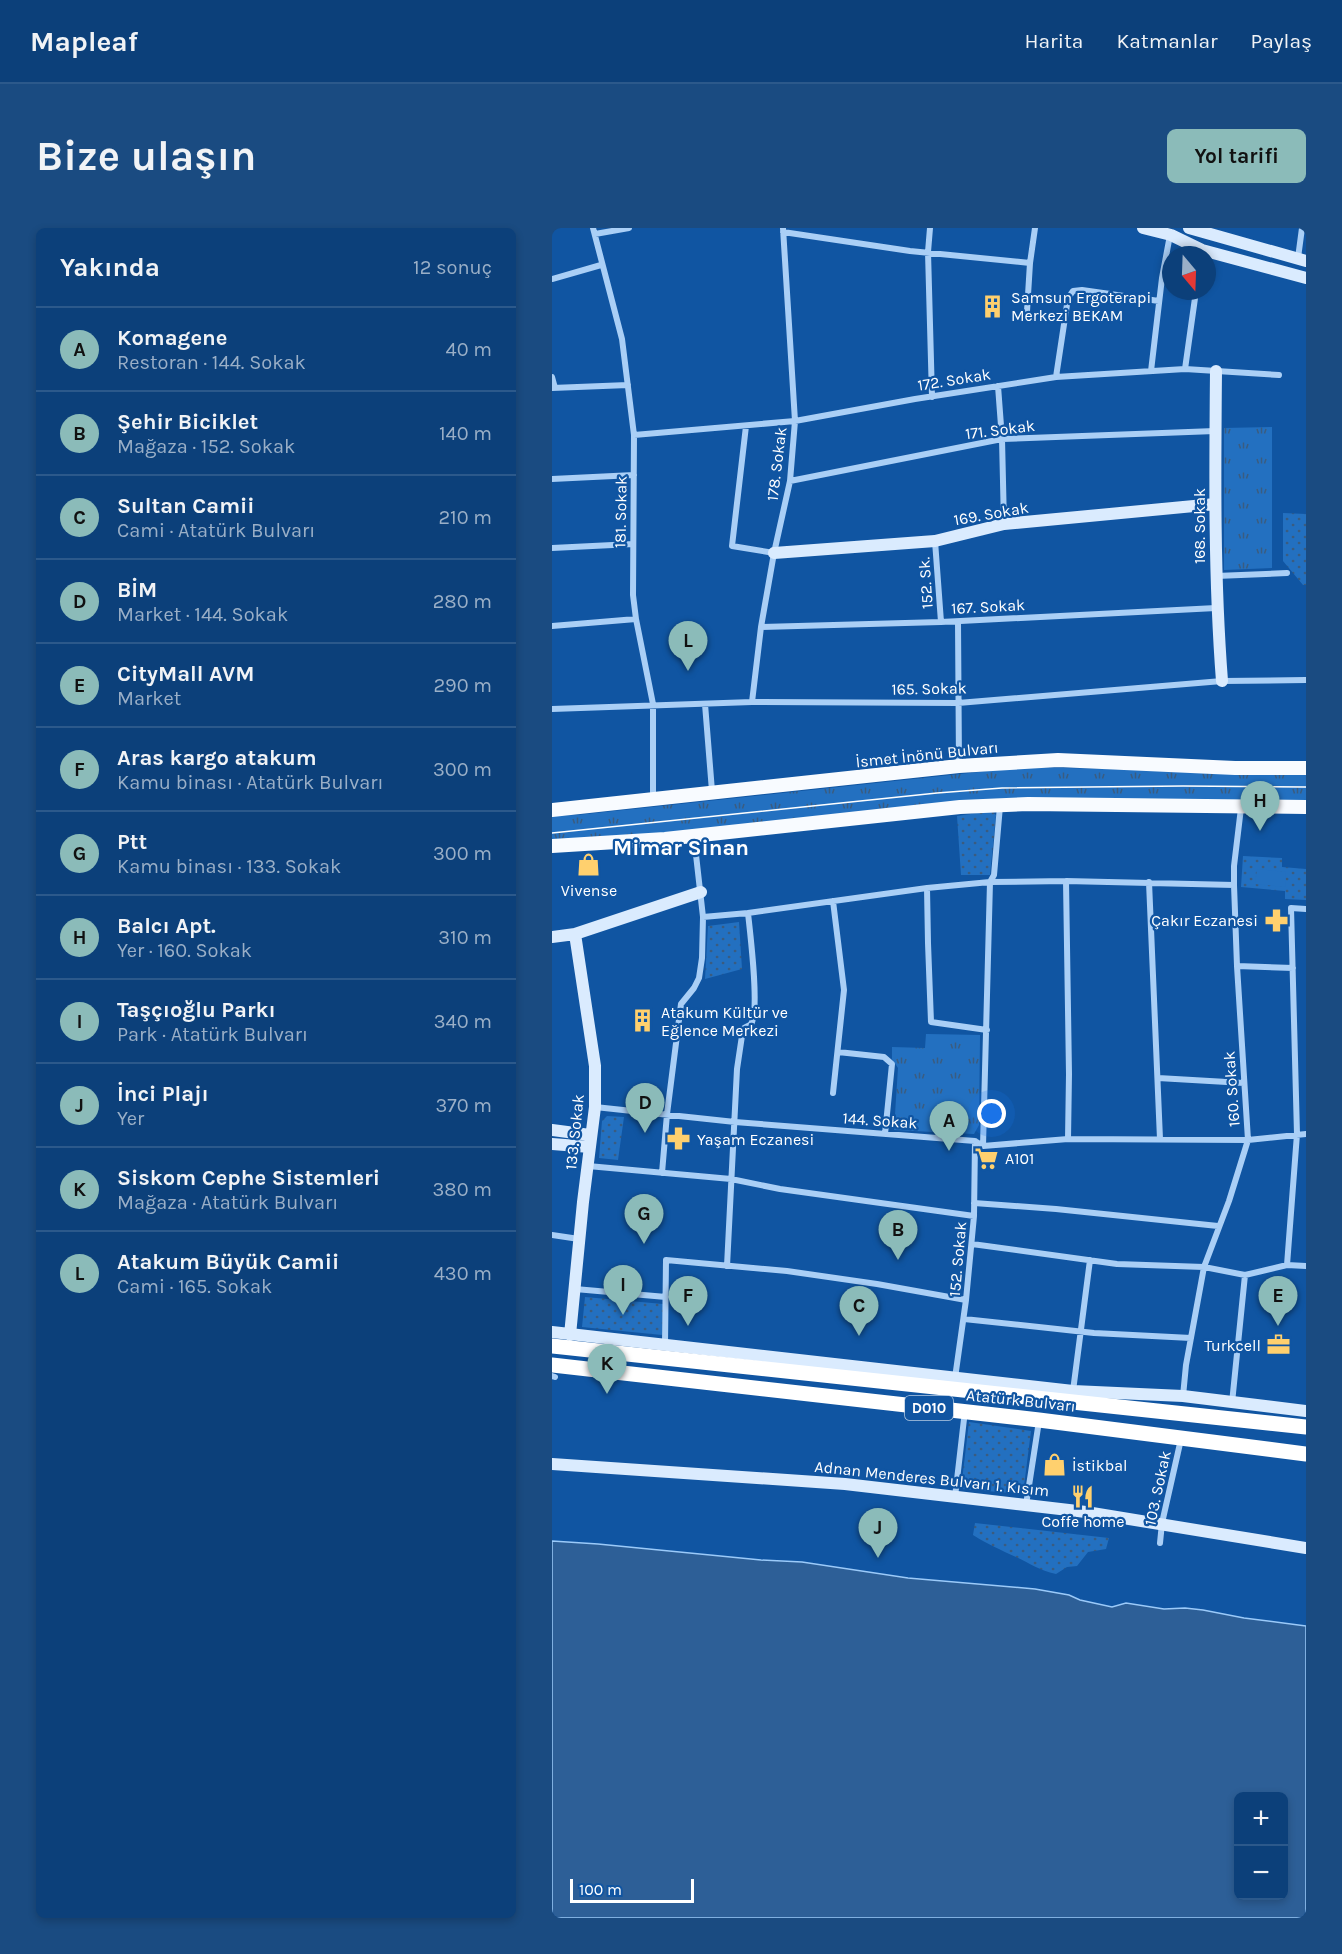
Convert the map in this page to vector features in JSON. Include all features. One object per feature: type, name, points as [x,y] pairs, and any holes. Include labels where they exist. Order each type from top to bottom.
[{"type":"highway","name":"Atatürk Bulvarı","points":[[552,1346],[1306,1427]]},
{"type":"highway","name":"Atatürk Bulvarı","points":[[553,1373],[1039,1420],[1306,1454]]},
{"type":"main road","points":[[1143,228],[1170,235],[1190,246]]},
{"type":"main road","points":[[1189,228],[1302,260]]},
{"type":"main road","points":[[1216,256],[1306,278]]},
{"type":"main road","name":"168. Sokak","points":[[1216,371],[1216,608],[1222,681]]},
{"type":"main road","name":"169. Sokak","points":[[774,553],[935,541],[1004,524],[1215,504]]},
{"type":"main road","name":"İsmet İnönü Bulvarı","points":[[552,810],[958,765],[1058,760],[1235,768],[1306,768]]},
{"type":"main road","points":[[552,846],[665,839],[694,834],[960,807],[1105,805],[1306,807]]},
{"type":"main road","points":[[552,937],[575,934],[701,892]]},
{"type":"main road","name":"133. Sokak","points":[[570,1335],[595,1107],[595,1066],[575,934]]},
{"type":"main road","points":[[552,1130],[590,1141]]},
{"type":"main road","points":[[552,1144],[590,1141]]},
{"type":"main road","name":"Atatürk Bulvarı","points":[[552,1332],[1073,1391],[1183,1396],[1306,1411]]},
{"type":"main road","name":"Adnan Menderes Bulvarı 1. Kısım","points":[[552,1464],[845,1484],[1162,1523],[1306,1548]]},
{"type":"street","points":[[594,231],[629,228]]},
{"type":"street","points":[[930,228],[928,252],[932,397]]},
{"type":"street","points":[[1027,311],[1035,228]]},
{"type":"street","points":[[1302,228],[1302,260]]},
{"type":"street","points":[[783,230],[928,252],[1030,263]]},
{"type":"street","name":"178. Sokak","points":[[752,702],[761,627],[790,481],[795,421],[783,230]]},
{"type":"street","name":"181. Sokak","points":[[594,231],[622,339],[634,435],[633,595],[653,704],[653,799]]},
{"type":"street","points":[[1150,371],[1170,235]]},
{"type":"street","points":[[552,279],[601,265]]},
{"type":"street","points":[[1056,377],[1068,298],[1073,291],[1093,291],[1159,301]]},
{"type":"street","points":[[1185,369],[1195,300]]},
{"type":"street","name":"172. Sokak","points":[[634,435],[795,421],[1056,377],[1185,369],[1279,375]]},
{"type":"street","points":[[552,377],[554,388],[628,385]]},
{"type":"street","points":[[998,386],[1004,524]]},
{"type":"street","points":[[746,426],[732,546],[774,553]]},
{"type":"street","name":"171. Sokak","points":[[790,481],[1002,440],[1216,431]]},
{"type":"street","points":[[552,479],[634,475]]},
{"type":"street","name":"152. Sk.","points":[[935,541],[941,622]]},
{"type":"street","points":[[552,548],[633,544]]},
{"type":"street","points":[[1216,576],[1287,573]]},
{"type":"street","name":"167. Sokak","points":[[761,627],[941,622],[1216,608]]},
{"type":"street","points":[[552,626],[636,619]]},
{"type":"street","points":[[958,621],[958,765]]},
{"type":"street","name":"165. Sokak","points":[[552,709],[752,702],[958,703],[1222,681],[1306,680]]},
{"type":"street","points":[[705,704],[712,792]]},
{"type":"street","points":[[1000,805],[994,874],[990,882],[983,1146],[1068,1139],[1248,1140],[1306,1134]]},
{"type":"street","name":"160. Sokak","points":[[1183,1396],[1204,1267],[1248,1140],[1234,885],[1241,808]]},
{"type":"street","points":[[662,1173],[681,1004],[694,988],[701,969],[703,917],[694,834]]},
{"type":"street","points":[[1066,881],[1068,1139]]},
{"type":"street","points":[[703,917],[990,882],[1149,882],[1234,885]]},
{"type":"street","points":[[1149,882],[1160,1139]]},
{"type":"street","points":[[927,888],[931,1022],[987,1030]]},
{"type":"street","points":[[833,901],[844,990],[833,1093]]},
{"type":"street","points":[[1287,1265],[1297,1134],[1291,908],[1306,909]]},
{"type":"street","points":[[727,1266],[737,1068],[743,1029],[751,1024],[753,1015],[755,981],[748,913]]},
{"type":"street","points":[[1237,966],[1293,968]]},
{"type":"street","points":[[838,1052],[884,1057],[892,1064],[885,1134]]},
{"type":"street","points":[[1158,1078],[1244,1083]]},
{"type":"street","name":"144. Sokak","points":[[595,1107],[735,1122],[975,1141],[983,1146]]},
{"type":"street","name":"152. Sokak","points":[[955,1378],[972,1244],[975,1141]]},
{"type":"street","points":[[587,1166],[731,1179],[780,1189],[974,1216]]},
{"type":"street","points":[[974,1203],[1218,1226]]},
{"type":"street","points":[[552,1235],[580,1239]]},
{"type":"street","points":[[972,1244],[1117,1264],[1204,1267],[1245,1275],[1287,1265],[1306,1266]]},
{"type":"street","points":[[665,1346],[666,1260],[798,1273],[966,1300]]},
{"type":"street","points":[[1073,1391],[1090,1260]]},
{"type":"street","points":[[1232,1403],[1245,1275]]},
{"type":"street","points":[[575,1289],[666,1297]]},
{"type":"street","points":[[964,1319],[1080,1331],[1191,1338]]},
{"type":"street","points":[[955,1497],[964,1419]]},
{"type":"street","points":[[1026,1505],[1039,1420]]},
{"type":"street","name":"103. Sokak","points":[[1160,1543],[1162,1523],[1181,1438]]},
{"type":"green space","points":[[1272,427],[1272,568],[1224,570],[1224,428]]},
{"type":"green space","points":[[1283,513],[1306,514],[1306,585],[1303,585],[1283,561]]},
{"type":"green space","points":[[1026,767],[1306,774],[1306,803],[1020,799],[552,847],[552,816]]},
{"type":"green space","points":[[991,811],[996,815],[990,875],[961,875],[957,816]]},
{"type":"green space","points":[[1243,856],[1282,858],[1282,867],[1306,869],[1306,900],[1285,899],[1285,891],[1241,887]]},
{"type":"green space","points":[[1257,869],[1286,872],[1285,887],[1255,884]]},
{"type":"green space","points":[[739,922],[742,969],[705,979],[708,926]]},
{"type":"green space","points":[[926,1034],[980,1035],[979,1125],[974,1134],[894,1130],[898,1068],[892,1059],[892,1047],[925,1048]]},
{"type":"green space","points":[[607,1116],[624,1117],[618,1160],[599,1158],[602,1121]]},
{"type":"green space","points":[[585,1297],[663,1304],[662,1335],[582,1327]]},
{"type":"green space","points":[[969,1422],[1031,1431],[1023,1494],[961,1489]]},
{"type":"green space","points":[[975,1523],[1109,1538],[1106,1549],[1088,1552],[1077,1566],[1067,1567],[1056,1574],[1035,1567],[973,1535]]},
{"type":"shaded area","points":[[552,1541],[802,1562],[908,1578],[1035,1589],[1069,1595],[1080,1600],[1112,1607],[1126,1603],[1164,1609],[1185,1608],[1306,1626],[1306,1918],[552,1918]]},
{"type":"tram line","points":[[552,833],[1002,788],[1306,787]]},
{"type":"place","name":"Samsun Ergoterapi Merkezi BEKAM","points":[[993,306]]},
{"type":"place","name":"Atakum Büyük Camii","points":[[688,671]]},
{"type":"place","name":"Balcı Apt.","points":[[1260,831]]},
{"type":"place","name":"Vivense","points":[[589,865]]},
{"type":"place","name":"Çakır Eczanesi","points":[[1276,920]]},
{"type":"place","name":"Atakum Kültür ve Eğlence Merkezi","points":[[643,1021]]},
{"type":"place","name":"BİM","points":[[645,1133]]},
{"type":"place","name":"Yaşam Eczanesi","points":[[679,1139]]},
{"type":"place","name":"Komagene","points":[[949,1151]]},
{"type":"place","name":"A101","points":[[987,1158]]},
{"type":"place","name":"Ptt","points":[[644,1244]]},
{"type":"place","name":"Şehir Biciklet","points":[[898,1260]]},
{"type":"place","name":"Taşçıoğlu Parkı","points":[[623,1315]]},
{"type":"place","name":"Aras kargo atakum","points":[[688,1326]]},
{"type":"place","name":"CityMall AVM","points":[[1278,1326]]},
{"type":"place","name":"Sultan Camii","points":[[859,1336]]},
{"type":"place","name":"Turkcell","points":[[1279,1345]]},
{"type":"place","name":"Siskom Cephe Sistemleri","points":[[607,1394]]},
{"type":"place","name":"İstikbal","points":[[1054,1465]]},
{"type":"place","name":"Coffe home","points":[[1083,1496]]},
{"type":"place","name":"İnci Plajı","points":[[878,1558]]},
{"type":"district","name":"Mimar Sinan","points":[[681,847]]}]
